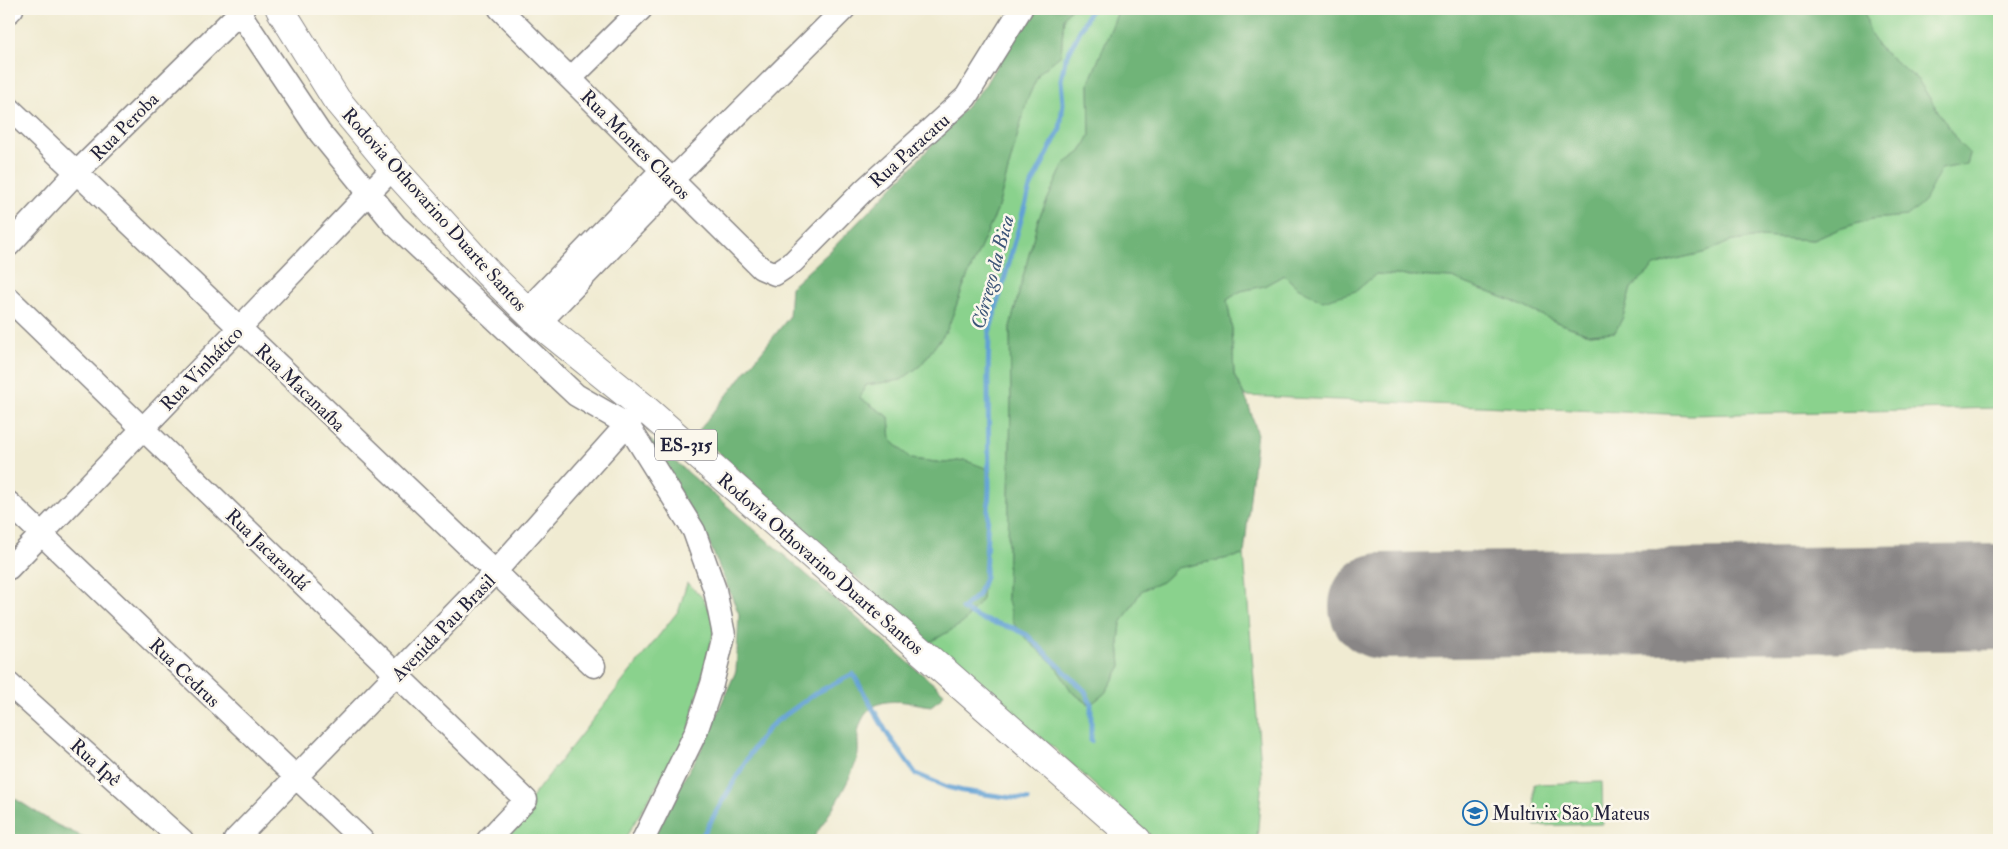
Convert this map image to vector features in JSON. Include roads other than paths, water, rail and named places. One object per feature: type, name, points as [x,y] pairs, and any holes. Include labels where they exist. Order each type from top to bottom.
[{"type":"main road","name":"Rodovia Othovarino Duarte Santos","points":[[280,9],[336,99],[393,168],[488,272],[635,416],[1137,840]]},
{"type":"street","points":[[9,12],[12,9]]},
{"type":"street","name":"Rua Montes Claros","points":[[500,9],[761,268],[775,274]]},
{"type":"street","points":[[571,78],[641,9]]},
{"type":"street","points":[[533,317],[670,177],[844,9]]},
{"type":"street","name":"Rua Paracatu","points":[[775,274],[793,262],[863,191],[966,97],[1021,9]]},
{"type":"street","name":"Rua Peroba","points":[[9,245],[76,173],[240,10]]},
{"type":"street","name":"Rodovia Othovarino Duarte Santos","points":[[240,10],[320,133],[395,224],[576,395],[635,416]]},
{"type":"street","name":"Rua Macanaíba","points":[[9,108],[594,666]]},
{"type":"street","name":"Rua Vinhático","points":[[9,568],[393,168]]},
{"type":"street","name":"Rua Jacarandá","points":[[9,299],[526,800],[488,840]]},
{"type":"street","points":[[635,416],[694,532],[715,590],[724,635],[712,684],[696,732],[643,840]]},
{"type":"street","name":"Avenida Pau Brasil","points":[[235,840],[495,572],[635,416]]},
{"type":"street","name":"Rua Cedrus","points":[[9,503],[362,840]]},
{"type":"street","name":"Rua Ipê","points":[[9,684],[182,840]]},
{"type":"waterway","name":"Córrego da Bica","points":[[1091,9],[1065,60],[1061,80],[1063,103],[1060,129],[1030,188],[989,333],[989,489],[985,577],[978,595],[962,609],[981,619],[1013,628],[1027,635],[1085,691],[1091,704],[1091,741]]},
{"type":"waterway","name":"Córrego da Bica","points":[[700,840],[750,754],[765,732],[774,723],[816,693],[853,674],[888,735],[916,774],[947,787],[963,791],[1028,800]]},
{"type":"place","name":"Multivix São Mateus","points":[[1475,813]]}]
